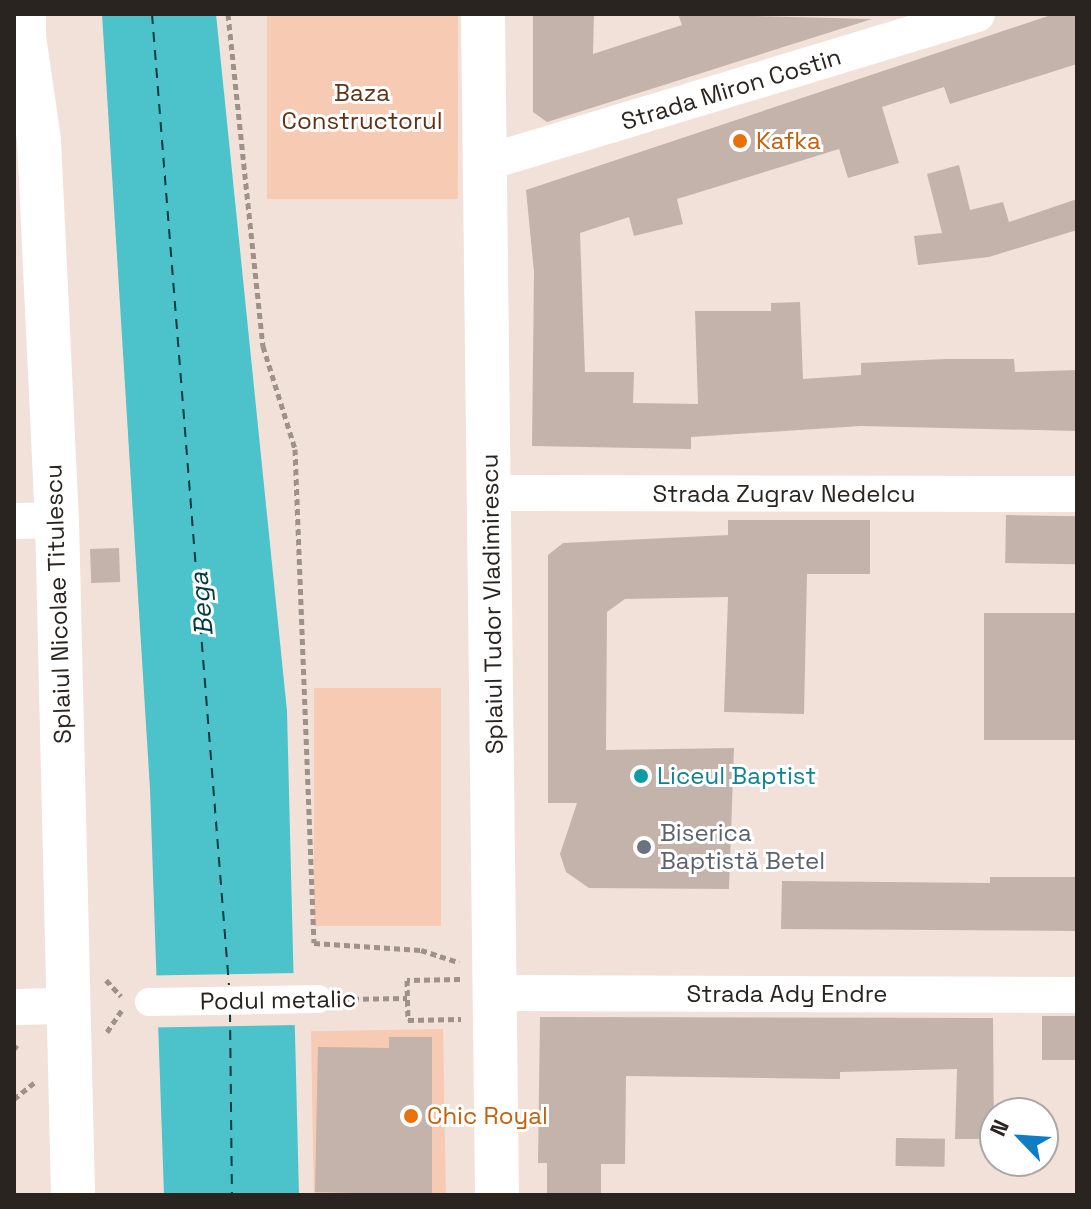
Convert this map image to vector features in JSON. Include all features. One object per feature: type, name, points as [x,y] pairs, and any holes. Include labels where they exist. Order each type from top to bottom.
[{"type":"street","name":"Splaiul Tudor Vladimirescu","points":[[483,14],[490,493],[479,986],[497,1195]]},
{"type":"street","name":"Strada Miron Costin","points":[[485,163],[977,14]]},
{"type":"street","name":"Splaiul Nicolae Titulescu","points":[[20,30],[39,140],[57,520],[73,1195]]},
{"type":"street","name":"Strada Zugrav Nedelcu","points":[[490,493],[1077,494]]},
{"type":"street","points":[[14,521],[57,520]]},
{"type":"street","name":"Strada Ady Endre","points":[[479,986],[1077,995]]},
{"type":"street","name":"Podul metalic","points":[[138,1003],[318,999]]},
{"type":"street","points":[[14,1007],[68,1006]]},
{"type":"path","points":[[228,14],[263,346],[295,449],[314,943],[421,950],[460,962]]},
{"type":"path","points":[[102,976],[138,1003]]},
{"type":"path","points":[[461,1019],[408,1020],[407,980],[479,986]]},
{"type":"path","name":"Podul metalic","points":[[318,999],[407,998]]},
{"type":"path","points":[[115,1003],[138,1003]]},
{"type":"path","points":[[103,1037],[138,1003]]},
{"type":"green space","name":"Baza Constructorul","points":[[267,14],[458,14],[458,199],[267,199]]},
{"type":"green space","points":[[314,688],[441,688],[441,926],[314,926]]},
{"type":"green space","points":[[443,1029],[446,1195],[314,1195],[311,1031]]},
{"type":"water","name":"Bega","points":[[102,14],[216,14],[287,711],[299,1195],[164,1195],[150,789]]},
{"type":"pier","points":[[297,973],[298,1025],[153,1028],[152,976]]},
{"type":"building","points":[[533,14],[594,14],[593,54],[682,25],[678,14],[872,19],[547,122],[533,112]]},
{"type":"building","points":[[1054,14],[1077,14],[1077,64],[950,104],[944,87],[882,107],[899,163],[848,178],[839,149],[677,199],[683,224],[634,236],[629,217],[580,233],[585,372],[634,372],[633,403],[698,404],[695,311],[771,311],[771,303],[800,302],[803,379],[861,375],[861,363],[945,359],[1014,359],[1015,372],[1077,370],[1077,431],[861,426],[691,437],[691,449],[532,446],[534,272],[526,190]]},
{"type":"building","points":[[959,165],[970,210],[1003,202],[1009,222],[1077,199],[1077,230],[989,257],[918,265],[914,236],[942,233],[927,174]]},
{"type":"building","points":[[1006,515],[1077,516],[1076,564],[1005,563]]},
{"type":"building","points":[[728,520],[870,520],[870,574],[807,574],[804,714],[724,712],[728,597],[625,599],[607,612],[606,750],[734,748],[729,889],[589,888],[566,872],[560,854],[577,803],[548,803],[548,555],[563,543],[728,535]]},
{"type":"building","points":[[119,548],[120,582],[91,583],[90,549]]},
{"type":"building","points":[[984,613],[1077,613],[1077,740],[984,740]]},
{"type":"building","points":[[990,877],[1077,877],[1077,931],[781,929],[782,881],[990,883]]},
{"type":"building","points":[[1042,1016],[1077,1016],[1077,1060],[1042,1060]]},
{"type":"building","points":[[540,1017],[993,1018],[994,1097],[979,1097],[979,1139],[955,1139],[957,1069],[840,1072],[840,1079],[626,1076],[625,1164],[601,1164],[601,1195],[547,1195],[547,1163],[538,1163]]},
{"type":"building","points":[[389,1037],[432,1037],[432,1195],[315,1192],[318,1047],[389,1048]]},
{"type":"building","points":[[896,1138],[945,1139],[945,1167],[896,1166]]},
{"type":"ferry route","points":[[152,14],[229,985]]},
{"type":"ferry route","points":[[230,1012],[232,1195]]},
{"type":"place","name":"Kafka","points":[[740,141]]},
{"type":"place","name":"Liceul Baptist","points":[[641,776]]},
{"type":"place","name":"Biserica Baptistă Betel","points":[[644,847]]},
{"type":"place","name":"Chic Royal","points":[[411,1116]]}]
